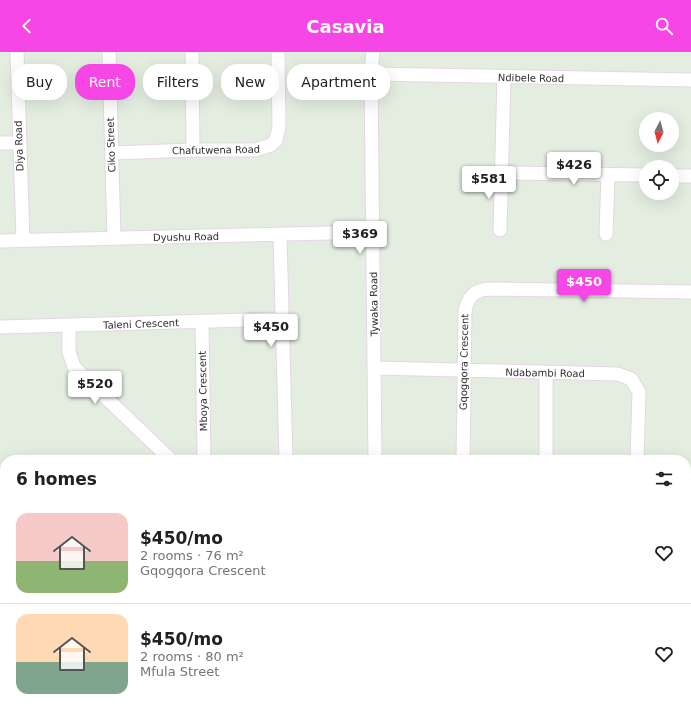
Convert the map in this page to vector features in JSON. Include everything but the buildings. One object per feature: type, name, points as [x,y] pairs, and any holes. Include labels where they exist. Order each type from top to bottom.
[{"type":"street","name":"Diya Road","points":[[17,52],[23,240]]},
{"type":"street","name":"Ciko Street","points":[[109,52],[114,238]]},
{"type":"street","points":[[192,52],[193,150]]},
{"type":"street","name":"Chafutwena Road","points":[[112,153],[193,150],[255,150],[264,149],[271,145],[276,140],[279,127],[278,52]]},
{"type":"street","name":"Tywaka Road","points":[[372,64],[374,52]]},
{"type":"street","name":"Ndibele Road","points":[[390,74],[691,80]]},
{"type":"street","points":[[500,230],[503,173],[504,77]]},
{"type":"street","name":"Tywaka Road","points":[[371,100],[375,455]]},
{"type":"street","points":[[0,143],[19,142]]},
{"type":"street","points":[[503,173],[639,175]]},
{"type":"street","points":[[606,234],[608,175]]},
{"type":"street","points":[[679,176],[691,176]]},
{"type":"street","name":"Dyushu Road","points":[[0,240],[373,232]]},
{"type":"street","points":[[280,235],[286,455]]},
{"type":"street","name":"Gqogqora Crescent","points":[[463,455],[463,370],[466,304],[472,294],[480,290],[691,292]]},
{"type":"street","name":"Taleni Crescent","points":[[0,327],[283,319]]},
{"type":"street","name":"Mboya Crescent","points":[[202,322],[204,455]]},
{"type":"street","points":[[68,326],[69,352],[74,367],[167,455]]},
{"type":"street","name":"Ndabambi Road","points":[[375,368],[618,374],[631,380],[639,392],[637,455]]},
{"type":"street","points":[[546,373],[546,455]]}]
